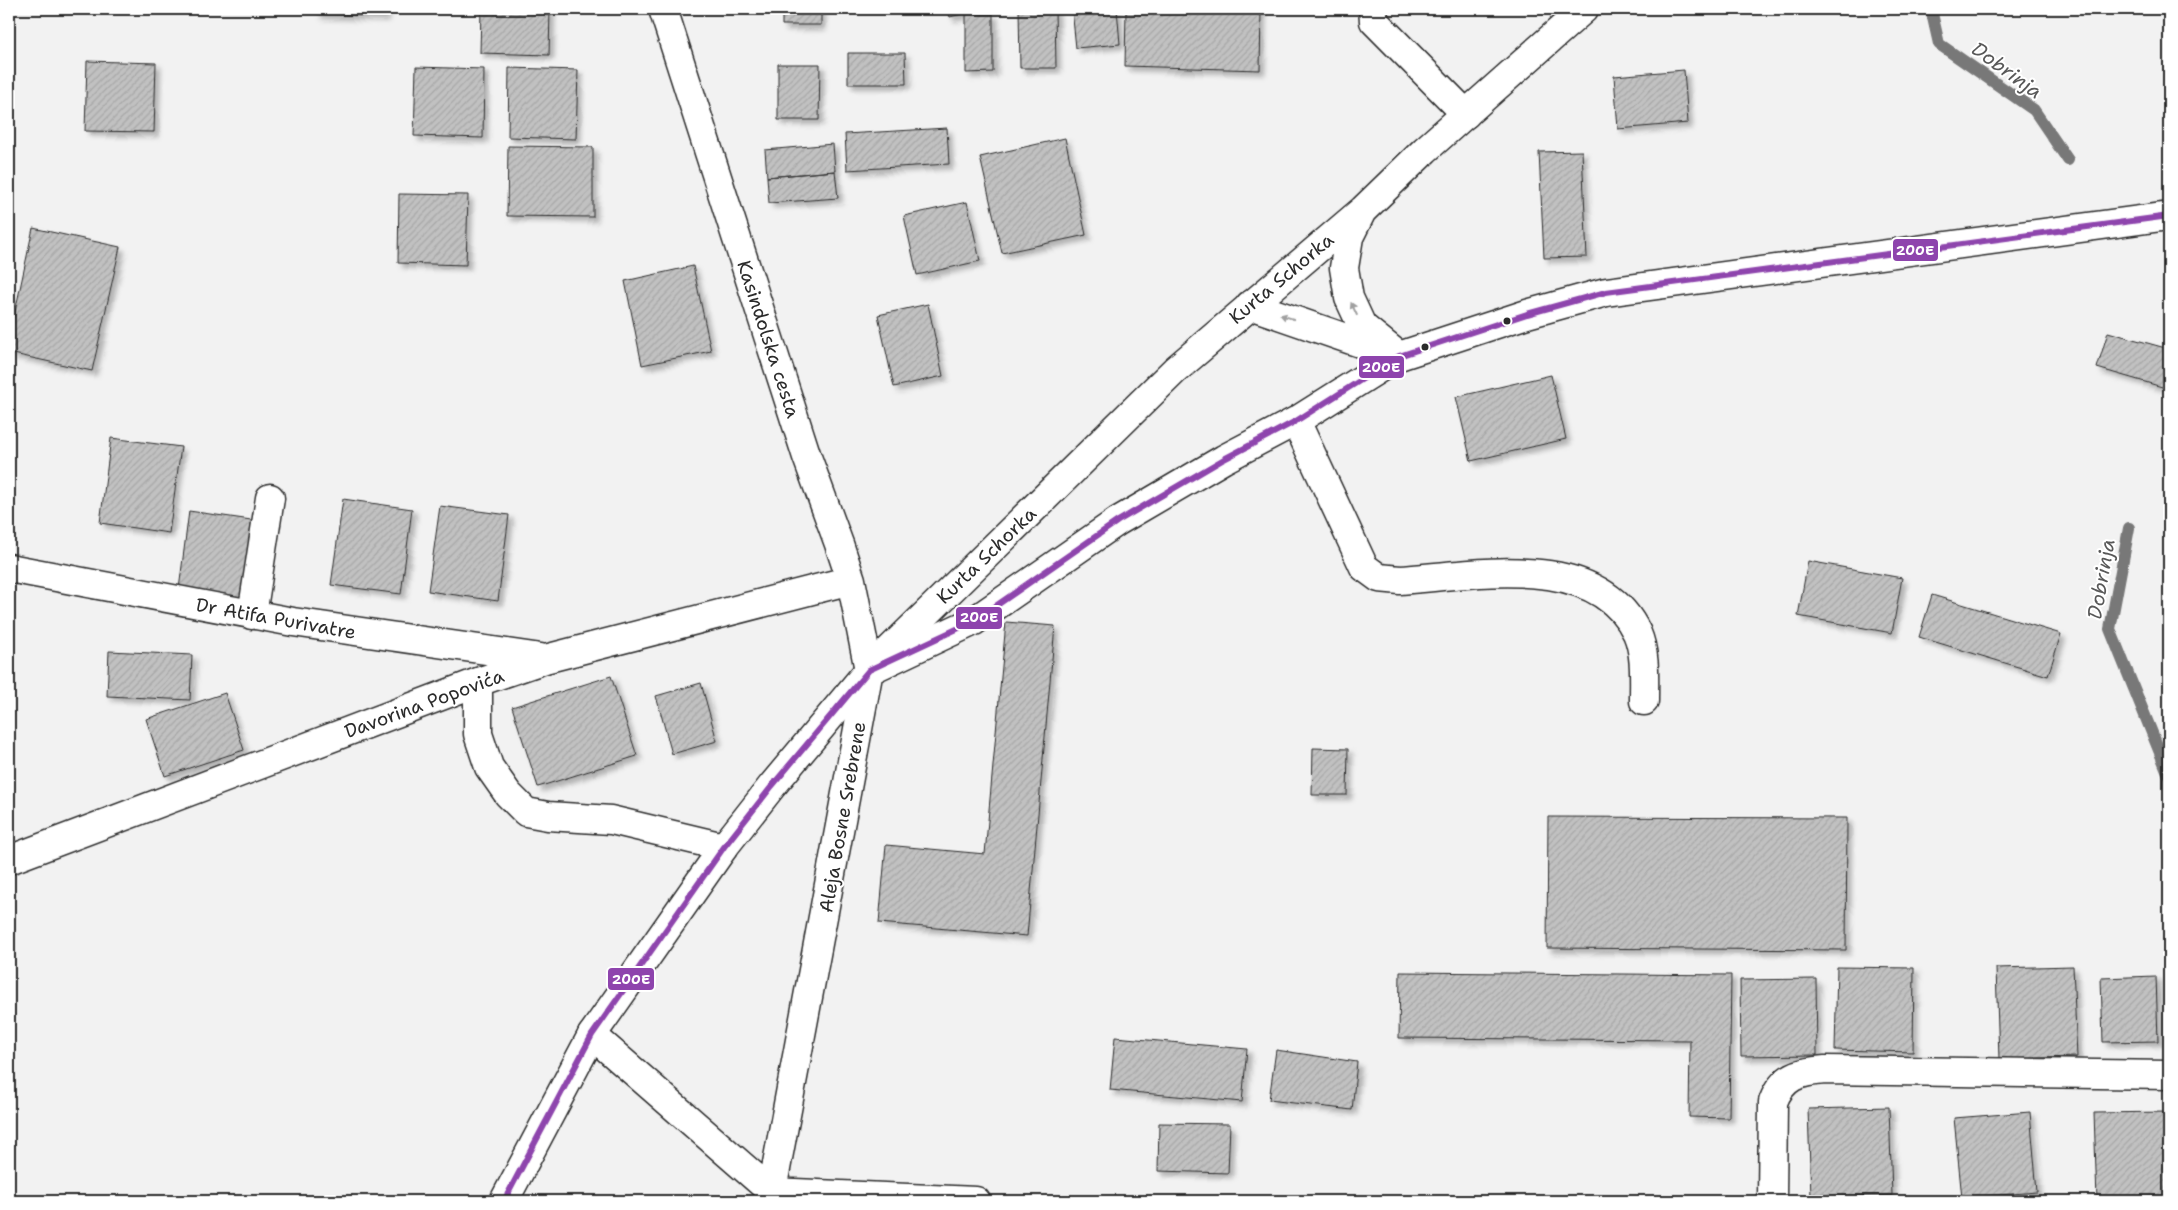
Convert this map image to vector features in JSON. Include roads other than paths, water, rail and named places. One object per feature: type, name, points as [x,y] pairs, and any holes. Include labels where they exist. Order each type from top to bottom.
[{"type":"street","name":"Kasindolska cesta","points":[[663,9],[807,457],[840,544],[851,580],[869,670]]},
{"type":"street","points":[[1373,9],[1374,21],[1466,114]]},
{"type":"street","name":"Kurta Schorka","points":[[504,1201],[592,1035],[724,847],[772,786],[869,670],[1175,370],[1250,304],[1363,210],[1466,114],[1584,9]]},
{"type":"street","points":[[1363,210],[1349,237],[1344,268],[1349,298],[1362,326],[1399,356]]},
{"type":"street","points":[[869,670],[974,621],[1118,522],[1224,459],[1296,421],[1399,356],[1527,314],[1606,292],[2169,216]]},
{"type":"street","points":[[1250,304],[1399,356]]},
{"type":"street","points":[[1296,421],[1364,567],[1379,578],[1400,580],[1528,571],[1559,577],[1591,587],[1619,605],[1637,634],[1645,668],[1644,701]]},
{"type":"street","points":[[252,615],[270,498]]},
{"type":"street","name":"Dr Atifa Purivatre","points":[[9,568],[252,615],[545,659]]},
{"type":"street","name":"Davorina Popovića","points":[[9,860],[478,682],[545,659],[851,580]]},
{"type":"street","name":"Aleja Bosne Srebrene","points":[[771,1197],[869,670]]},
{"type":"street","points":[[478,682],[478,734],[489,767],[508,794],[526,812],[548,816],[611,820],[724,847]]},
{"type":"street","points":[[592,1035],[771,1197],[976,1201]]},
{"type":"street","points":[[1772,1201],[1773,1102],[1778,1088],[1789,1078],[1804,1072],[1825,1070],[2169,1075]]},
{"type":"waterway","name":"Dobrinja","points":[[1931,9],[1939,44],[2034,110],[2068,160]]},
{"type":"waterway","name":"Dobrinja","points":[[2129,528],[2110,629],[2169,775]]}]
